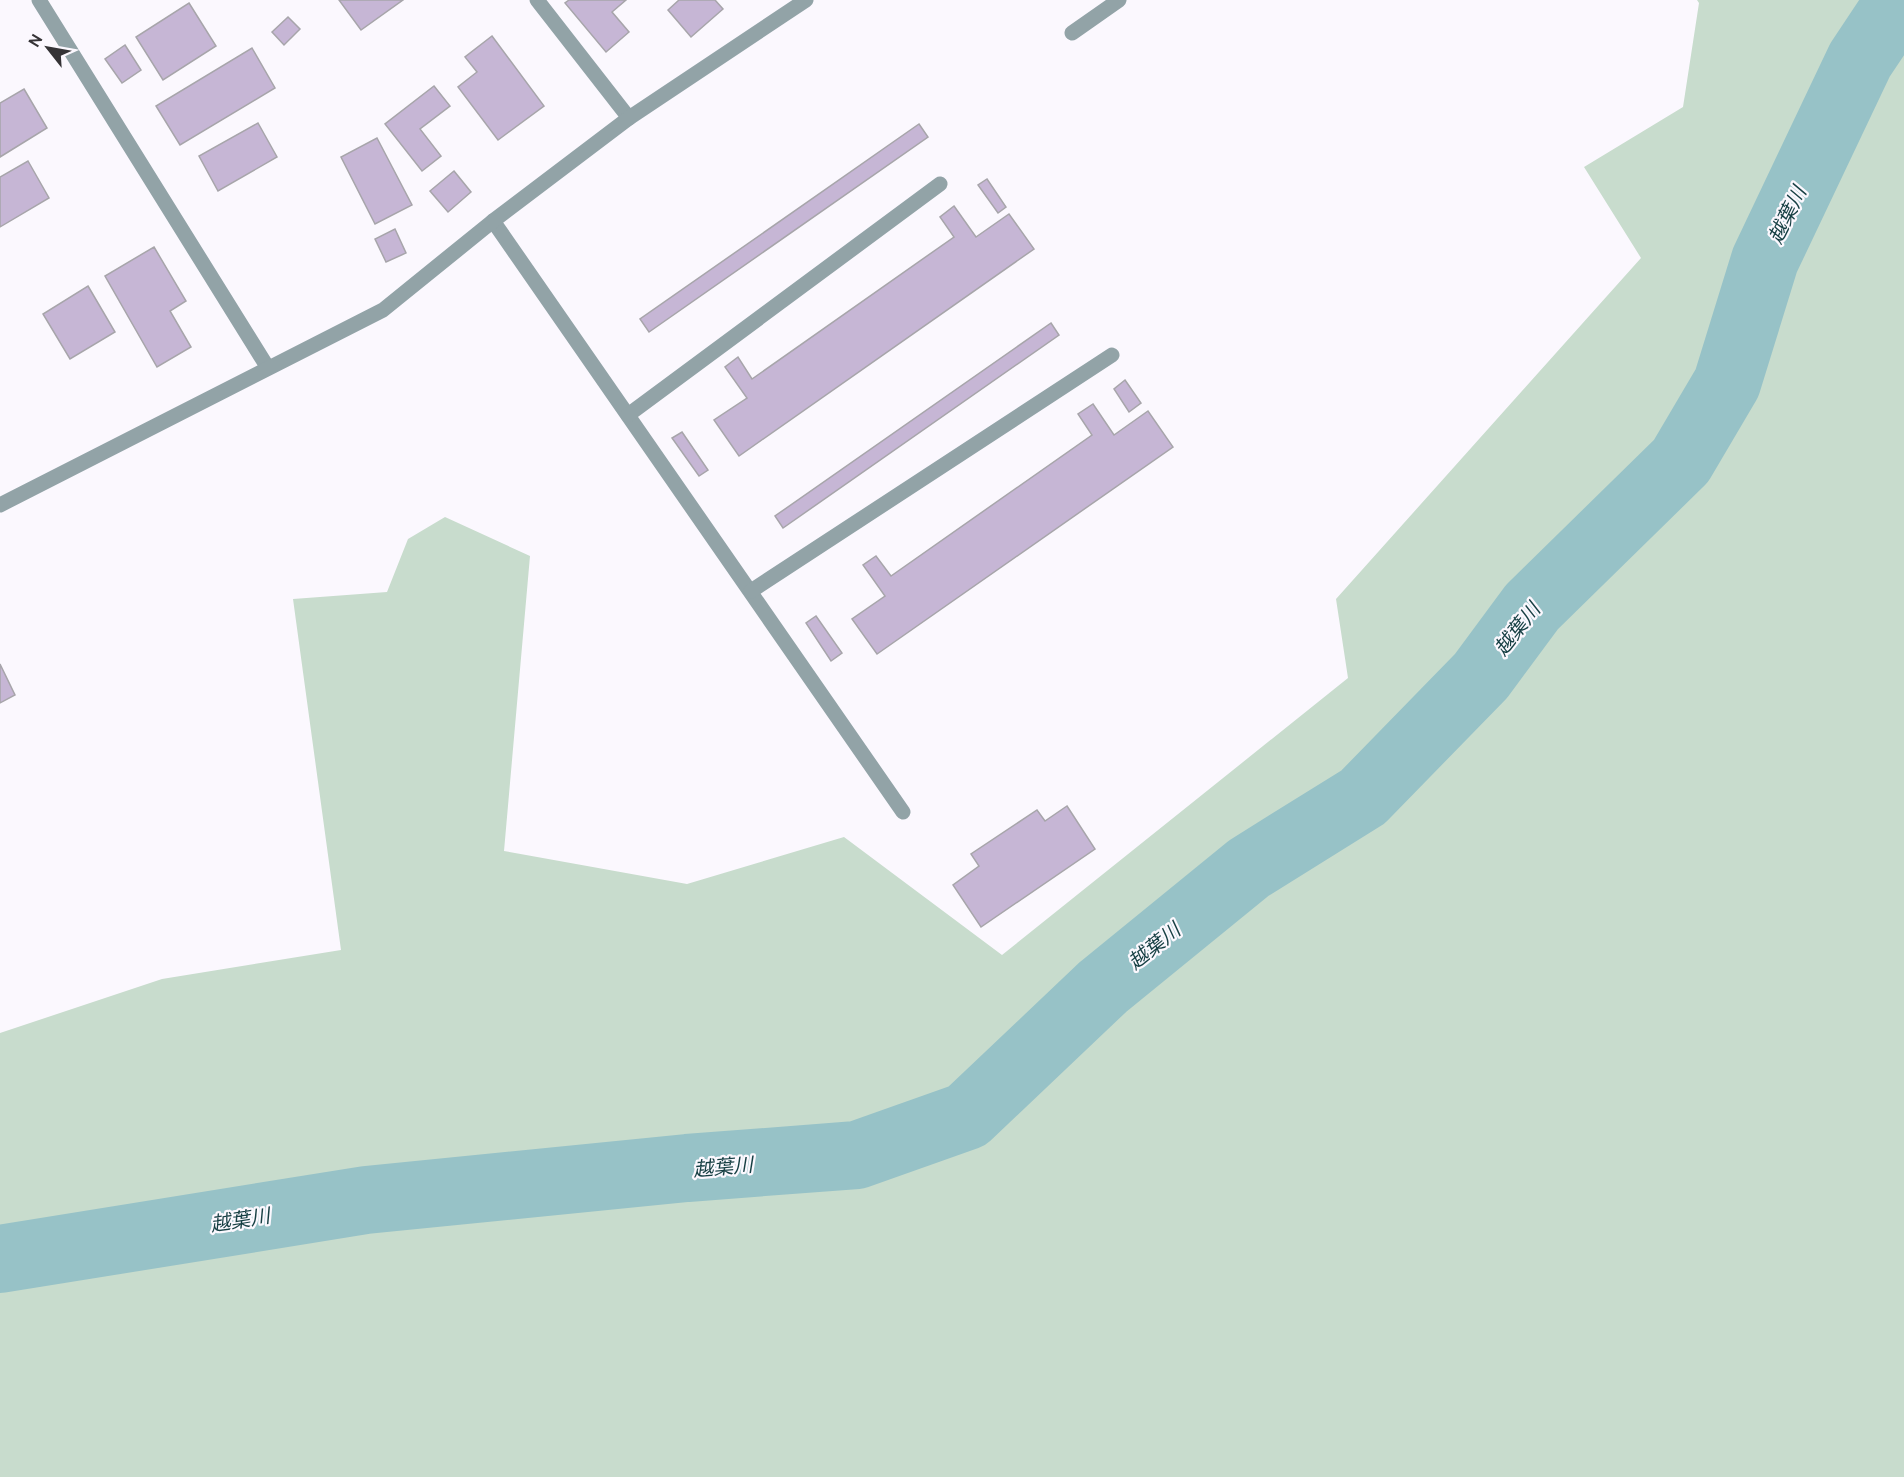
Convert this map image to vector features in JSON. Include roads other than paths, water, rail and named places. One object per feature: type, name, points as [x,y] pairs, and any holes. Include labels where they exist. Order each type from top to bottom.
[{"type":"street","points":[[39,0],[268,368]]},
{"type":"street","points":[[537,0],[630,118]]},
{"type":"street","points":[[0,505],[383,310],[493,221],[630,118],[806,0]]},
{"type":"street","points":[[1072,33],[1119,0]]},
{"type":"street","points":[[628,415],[940,184]]},
{"type":"street","points":[[493,221],[903,812]]},
{"type":"street","points":[[751,591],[1112,355]]},
{"type":"waterway","name":"越葉川","points":[[0,1259],[366,1200],[687,1168],[857,1155],[967,1116],[1103,987],[1249,868],[1363,797],[1481,676],[1532,607],[1681,461],[1727,383],[1765,260],[1860,60],[1900,0]]}]
